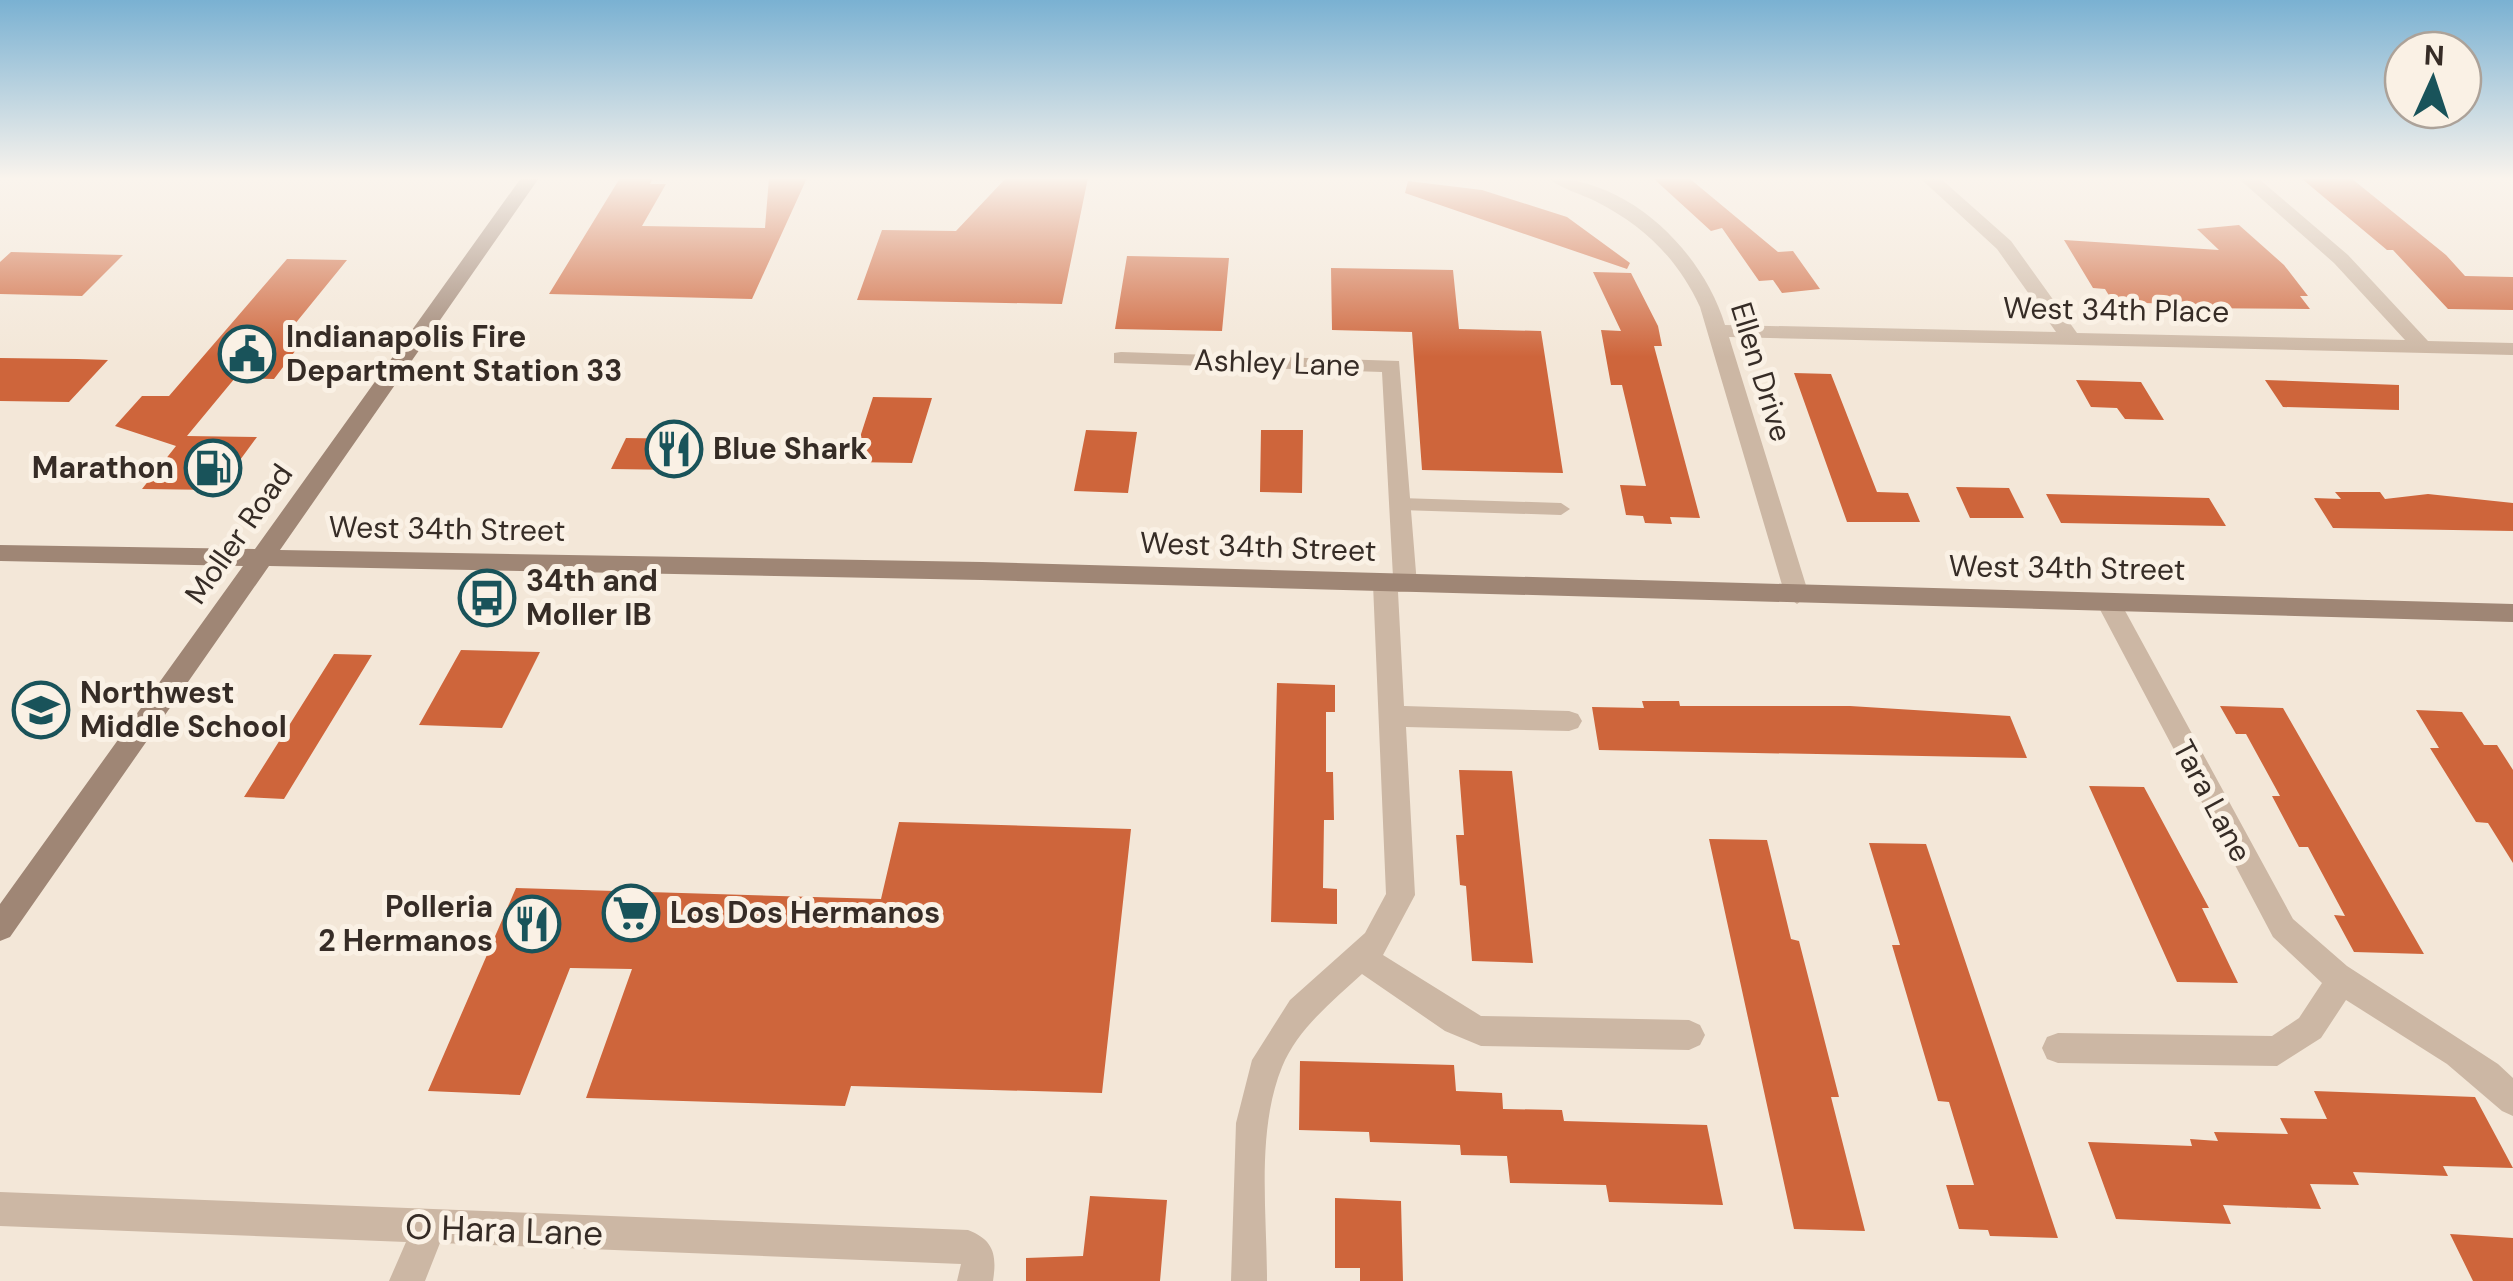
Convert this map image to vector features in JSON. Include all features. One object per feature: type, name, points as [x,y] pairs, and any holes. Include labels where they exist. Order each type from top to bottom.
[{"type":"street","name":"Moller Road","points":[[0,928],[488,238]]},
{"type":"street","name":"Ellen Drive","points":[[1663,238],[1688,263],[1718,330],[1797,595]]},
{"type":"street","points":[[1996,238],[2070,338]]},
{"type":"street","points":[[2318,238],[2342,258],[2422,347]]},
{"type":"street","name":"West 34th Place","points":[[1718,330],[2513,349]]},
{"type":"street","name":"Ashley Lane","points":[[1122,358],[1392,366],[1400,504],[1393,716],[1402,895],[1392,919],[1362,957],[1292,1021],[1262,1074],[1252,1123],[1248,1281]]},
{"type":"street","name":"West 34th Street","points":[[0,553],[982,570],[2511,616]]},
{"type":"street","name":"Tara Lane","points":[[2108,602],[2270,910],[2310,957],[2460,1054],[2513,1100]]},
{"type":"street","points":[[1393,716],[1570,721]]},
{"type":"street","points":[[1362,957],[1456,1021],[1481,1030],[1689,1035]]},
{"type":"street","points":[[2058,1048],[2277,1050],[2310,1028],[2341,980]]},
{"type":"street","name":"O Hara Lane","points":[[0,1210],[968,1247],[979,1258],[975,1281]]},
{"type":"street","points":[[407,1281],[430,1227]]},
{"type":"lane","points":[[1400,504],[1562,509]]},
{"type":"building","points":[[583,238],[780,238],[752,299],[549,294]]},
{"type":"building","points":[[879,238],[1076,238],[1062,304],[857,300]]},
{"type":"building","points":[[1536,238],[1595,238],[1630,263],[1627,269]]},
{"type":"building","points":[[1729,238],[1761,238],[1778,252],[1793,251],[1820,289],[1782,293],[1773,280],[1759,281]]},
{"type":"building","points":[[2206,238],[2253,238],[2284,265],[2308,296],[2300,296],[2310,309],[2180,308],[2176,304],[2113,302],[2105,289],[2093,288],[2064,240],[2219,250]]},
{"type":"building","points":[[2372,238],[2425,238],[2465,276],[2513,277],[2513,310],[2448,309],[2393,250],[2387,250]]},
{"type":"building","points":[[11,252],[123,255],[82,296],[0,294],[0,262]]},
{"type":"building","points":[[1127,256],[1229,258],[1222,331],[1115,329]]},
{"type":"building","points":[[287,259],[347,260],[290,330],[311,330],[274,379],[235,378],[187,436],[257,437],[218,490],[142,489],[176,446],[115,426],[142,396],[169,396]]},
{"type":"building","points":[[1331,268],[1453,270],[1459,329],[1541,331],[1563,473],[1422,470],[1412,332],[1332,330]]},
{"type":"building","points":[[1593,272],[1631,273],[1658,326],[1662,346],[1654,346],[1700,518],[1670,517],[1672,524],[1645,523],[1643,516],[1626,515],[1620,485],[1646,486],[1622,385],[1611,385],[1601,330],[1621,331]]},
{"type":"building","points":[[0,358],[108,360],[69,402],[0,401]]},
{"type":"building","points":[[1794,373],[1831,374],[1877,492],[1908,493],[1920,522],[1847,522]]},
{"type":"building","points":[[2076,380],[2141,382],[2164,420],[2125,419],[2117,408],[2091,407]]},
{"type":"building","points":[[2265,380],[2399,385],[2399,410],[2283,407]]},
{"type":"building","points":[[873,397],[932,398],[912,463],[852,462]]},
{"type":"building","points":[[1086,430],[1137,432],[1128,493],[1074,491]]},
{"type":"building","points":[[1261,430],[1303,430],[1302,493],[1260,492]]},
{"type":"building","points":[[626,438],[695,439],[681,470],[611,469]]},
{"type":"building","points":[[1956,487],[2009,488],[2024,518],[1970,518]]},
{"type":"building","points":[[2335,492],[2380,492],[2385,499],[2428,494],[2513,503],[2513,531],[2333,528],[2314,498],[2341,499]]},
{"type":"building","points":[[2046,494],[2209,498],[2226,526],[2061,523]]},
{"type":"building","points":[[461,650],[540,652],[502,728],[419,725]]},
{"type":"building","points":[[334,654],[372,655],[284,799],[244,797]]},
{"type":"building","points":[[1277,683],[1335,685],[1335,712],[1326,712],[1326,772],[1333,772],[1334,820],[1324,820],[1323,888],[1337,889],[1337,924],[1271,922]]},
{"type":"building","points":[[1642,701],[1679,701],[1680,706],[1850,706],[2010,716],[2027,758],[1599,750],[1592,707],[1644,708]]},
{"type":"building","points":[[2220,706],[2283,708],[2424,954],[2354,952],[2334,915],[2345,916],[2308,847],[2299,847],[2272,796],[2280,796],[2246,734],[2236,734]]},
{"type":"building","points":[[2416,710],[2462,712],[2484,745],[2497,745],[2513,770],[2513,863],[2488,823],[2476,822],[2430,748],[2439,748]]},
{"type":"building","points":[[1459,770],[1512,771],[1533,963],[1472,961],[1466,886],[1460,885],[1456,835],[1464,835]]},
{"type":"building","points":[[2089,786],[2144,787],[2209,908],[2202,908],[2238,983],[2177,982]]},
{"type":"building","points":[[899,822],[1131,829],[1102,1093],[851,1086],[845,1106],[586,1098],[632,969],[570,968],[520,1095],[428,1091],[516,888],[881,899]]},
{"type":"building","points":[[1709,839],[1767,840],[1791,939],[1799,941],[1839,1097],[1831,1097],[1865,1231],[1794,1229]]},
{"type":"building","points":[[1869,843],[1926,844],[2058,1238],[1990,1236],[1988,1230],[1959,1229],[1946,1185],[1974,1185],[1949,1102],[1938,1101],[1892,945],[1900,945]]},
{"type":"building","points":[[1300,1061],[1454,1065],[1456,1091],[1502,1093],[1503,1109],[1562,1110],[1564,1121],[1707,1125],[1723,1205],[1609,1202],[1606,1185],[1510,1183],[1507,1156],[1461,1155],[1460,1145],[1370,1142],[1369,1132],[1299,1130]]},
{"type":"building","points":[[2314,1091],[2475,1097],[2513,1168],[2443,1166],[2448,1176],[2353,1172],[2359,1185],[2310,1184],[2321,1209],[2223,1205],[2231,1224],[2116,1219],[2088,1142],[2192,1146],[2190,1139],[2218,1141],[2214,1132],[2288,1134],[2280,1118],[2327,1119]]},
{"type":"building","points":[[1090,1196],[1167,1200],[1160,1281],[1026,1281],[1026,1258],[1083,1256]]},
{"type":"building","points":[[1335,1198],[1401,1201],[1403,1281],[1360,1281],[1360,1268],[1335,1268]]},
{"type":"building","points":[[2450,1234],[2513,1238],[2513,1281],[2473,1281]]},
{"type":"place","name":"Indianapolis Fire Department Station 33","points":[[247,354]]},
{"type":"place","name":"Blue Shark","points":[[674,449]]},
{"type":"place","name":"Marathon","points":[[213,468]]},
{"type":"place","name":"34th and Moller IB","points":[[487,598]]},
{"type":"place","name":"Northwest Middle School","points":[[41,710]]},
{"type":"place","name":"Los Dos Hermanos","points":[[631,913]]},
{"type":"place","name":"Polleria 2 Hermanos","points":[[532,924]]}]
